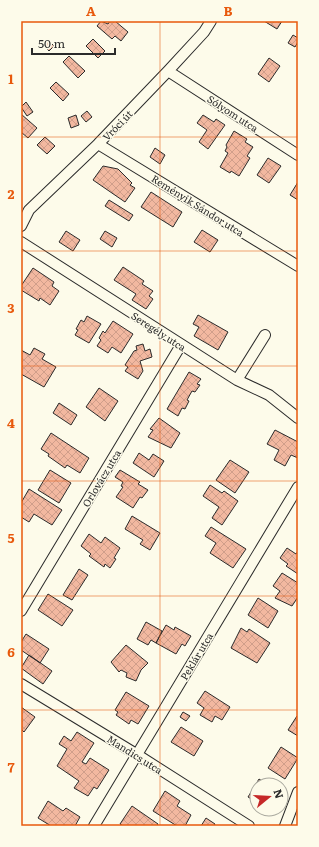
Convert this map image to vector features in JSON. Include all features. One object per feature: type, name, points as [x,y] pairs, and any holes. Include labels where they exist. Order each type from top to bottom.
[{"type":"street","name":"Vróci út","points":[[21,225],[29,210],[98,144],[204,32],[211,21]]},
{"type":"street","name":"Sólyom utca","points":[[168,71],[298,155]]},
{"type":"street","name":"Reményik Sándor utca","points":[[98,144],[298,266]]},
{"type":"street","name":"Seregély utca","points":[[21,242],[237,380],[269,395],[298,418]]},
{"type":"street","points":[[237,380],[265,335]]},
{"type":"street","name":"Orlovácz utca","points":[[21,611],[181,345]]},
{"type":"street","name":"Peklár utca","points":[[94,826],[298,487]]},
{"type":"street","name":"Mandics utca","points":[[21,684],[136,754],[249,826]]},
{"type":"street","points":[[285,826],[298,792]]},
{"type":"building","points":[[101,21],[108,24],[110,21],[115,21],[128,32],[121,41],[115,36],[112,39],[97,26]]},
{"type":"building","points":[[264,21],[282,21],[277,29]]},
{"type":"building","points":[[293,35],[298,38],[298,42],[295,47],[288,43]]},
{"type":"building","points":[[93,39],[105,51],[98,58],[86,46]]},
{"type":"building","points":[[48,40],[54,46],[49,51],[43,45]]},
{"type":"building","points":[[69,56],[85,71],[78,78],[63,62]]},
{"type":"building","points":[[269,58],[280,66],[269,82],[258,74]]},
{"type":"building","points":[[56,82],[69,94],[63,101],[50,88]]},
{"type":"building","points":[[26,102],[33,112],[27,116],[21,107]]},
{"type":"building","points":[[87,111],[92,117],[86,122],[81,116]]},
{"type":"building","points":[[21,114],[37,128],[28,138],[21,132]]},
{"type":"building","points":[[76,115],[79,125],[71,128],[68,118]]},
{"type":"building","points":[[203,115],[214,122],[216,119],[225,125],[208,149],[199,142],[207,130],[197,123]]},
{"type":"building","points":[[234,131],[247,139],[245,142],[253,147],[247,156],[250,158],[239,176],[220,167],[228,153],[225,151],[227,147],[226,145]]},
{"type":"building","points":[[45,137],[55,146],[47,154],[37,145]]},
{"type":"building","points":[[155,148],[165,155],[160,164],[150,157]]},
{"type":"building","points":[[268,158],[281,166],[269,183],[257,175]]},
{"type":"building","points":[[103,166],[118,169],[132,183],[130,185],[135,188],[125,202],[93,180]]},
{"type":"building","points":[[298,182],[298,200],[290,195]]},
{"type":"building","points":[[151,192],[182,212],[173,227],[141,207]]},
{"type":"building","points":[[109,200],[133,215],[129,221],[105,206]]},
{"type":"building","points":[[202,230],[218,240],[210,252],[194,242]]},
{"type":"building","points":[[66,231],[80,240],[73,251],[59,242]]},
{"type":"building","points":[[105,231],[117,238],[112,247],[100,239]]},
{"type":"building","points":[[123,267],[144,281],[142,284],[153,291],[149,296],[153,299],[146,309],[132,300],[136,294],[114,280]]},
{"type":"building","points":[[33,268],[54,282],[52,286],[59,291],[50,305],[40,298],[39,301],[21,290],[21,286]]},
{"type":"building","points":[[198,315],[228,332],[218,350],[194,336],[199,327],[193,324]]},
{"type":"building","points":[[87,316],[101,324],[89,343],[75,335],[78,330],[76,329],[81,320],[84,322]]},
{"type":"building","points":[[113,321],[133,334],[121,353],[112,347],[108,353],[97,346],[101,340],[99,338],[103,331],[105,333]]},
{"type":"building","points":[[143,344],[145,351],[150,349],[152,357],[140,361],[143,371],[138,379],[125,371],[128,367],[125,365],[134,351],[137,350],[136,346]]},
{"type":"building","points":[[34,348],[45,354],[42,359],[56,367],[44,387],[21,374],[21,350],[30,355]]},
{"type":"building","points":[[189,372],[201,379],[197,384],[200,385],[195,392],[192,391],[187,400],[189,401],[185,409],[182,408],[178,416],[167,409]]},
{"type":"building","points":[[99,388],[118,401],[105,421],[86,407]]},
{"type":"building","points":[[59,403],[77,415],[71,425],[53,413]]},
{"type":"building","points":[[159,418],[180,433],[171,448],[148,437],[153,430],[150,429]]},
{"type":"building","points":[[275,430],[298,442],[298,458],[291,455],[285,466],[274,460],[279,450],[267,444]]},
{"type":"building","points":[[51,433],[89,458],[80,473],[67,465],[65,468],[41,449]]},
{"type":"building","points":[[139,453],[149,460],[153,454],[164,461],[154,477],[133,463]]},
{"type":"building","points":[[230,460],[249,472],[235,493],[216,480]]},
{"type":"building","points":[[50,470],[71,483],[59,503],[38,490]]},
{"type":"building","points":[[120,470],[140,482],[138,484],[148,490],[142,498],[140,497],[133,508],[116,497],[123,487],[121,486],[123,482],[115,477]]},
{"type":"building","points":[[210,485],[222,493],[224,491],[238,501],[222,525],[212,518],[219,507],[203,496]]},
{"type":"building","points":[[29,489],[62,510],[52,525],[34,514],[29,522],[21,517],[21,503]]},
{"type":"building","points":[[132,516],[160,533],[150,550],[140,544],[143,540],[125,529]]},
{"type":"building","points":[[211,527],[246,549],[233,568],[210,553],[216,543],[205,536]]},
{"type":"building","points":[[89,534],[101,543],[105,537],[120,548],[114,558],[116,559],[110,568],[105,564],[104,567],[89,556],[91,554],[81,546]]},
{"type":"building","points":[[287,548],[296,554],[298,551],[298,574],[286,566],[288,564],[280,558]]},
{"type":"building","points":[[79,569],[88,575],[72,600],[63,595]]},
{"type":"building","points":[[282,573],[298,583],[298,597],[292,606],[275,598],[280,591],[273,586]]},
{"type":"building","points":[[48,594],[73,610],[62,626],[38,610]]},
{"type":"building","points":[[258,598],[278,611],[268,628],[248,615]]},
{"type":"building","points":[[146,622],[162,631],[156,643],[151,640],[148,645],[137,639]]},
{"type":"building","points":[[166,625],[174,630],[175,627],[191,636],[185,646],[182,644],[176,654],[156,643]]},
{"type":"building","points":[[241,628],[247,632],[249,629],[270,643],[257,663],[231,648]]},
{"type":"building","points":[[26,634],[49,649],[40,663],[21,650],[21,642]]},
{"type":"building","points":[[126,645],[148,663],[141,670],[136,681],[126,677],[127,673],[121,670],[119,672],[111,662]]},
{"type":"building","points":[[29,655],[52,671],[43,684],[21,668]]},
{"type":"building","points":[[205,691],[230,707],[222,720],[215,716],[212,722],[200,715],[204,708],[197,703]]},
{"type":"building","points":[[126,692],[149,706],[138,724],[131,720],[129,724],[116,715],[118,712],[115,710]]},
{"type":"building","points":[[21,707],[35,717],[24,732],[21,729]]},
{"type":"building","points":[[183,712],[190,716],[186,721],[180,717]]},
{"type":"building","points":[[297,716],[298,717],[298,736],[288,730]]},
{"type":"building","points":[[181,727],[203,741],[194,756],[171,742]]},
{"type":"building","points":[[77,732],[94,743],[82,762],[86,764],[90,758],[109,770],[97,789],[94,787],[88,796],[74,788],[79,781],[57,766],[67,749],[59,744],[64,736],[71,741]]},
{"type":"building","points":[[281,747],[298,758],[286,777],[282,777],[268,768]]},
{"type":"building","points":[[165,791],[180,801],[177,806],[191,815],[185,826],[177,826],[153,811]]},
{"type":"building","points":[[48,801],[63,811],[66,808],[80,817],[75,826],[51,826],[38,818]]},
{"type":"building","points":[[132,806],[158,824],[157,826],[123,826],[120,824]]},
{"type":"building","points":[[206,818],[215,824],[214,826],[201,826]]}]
